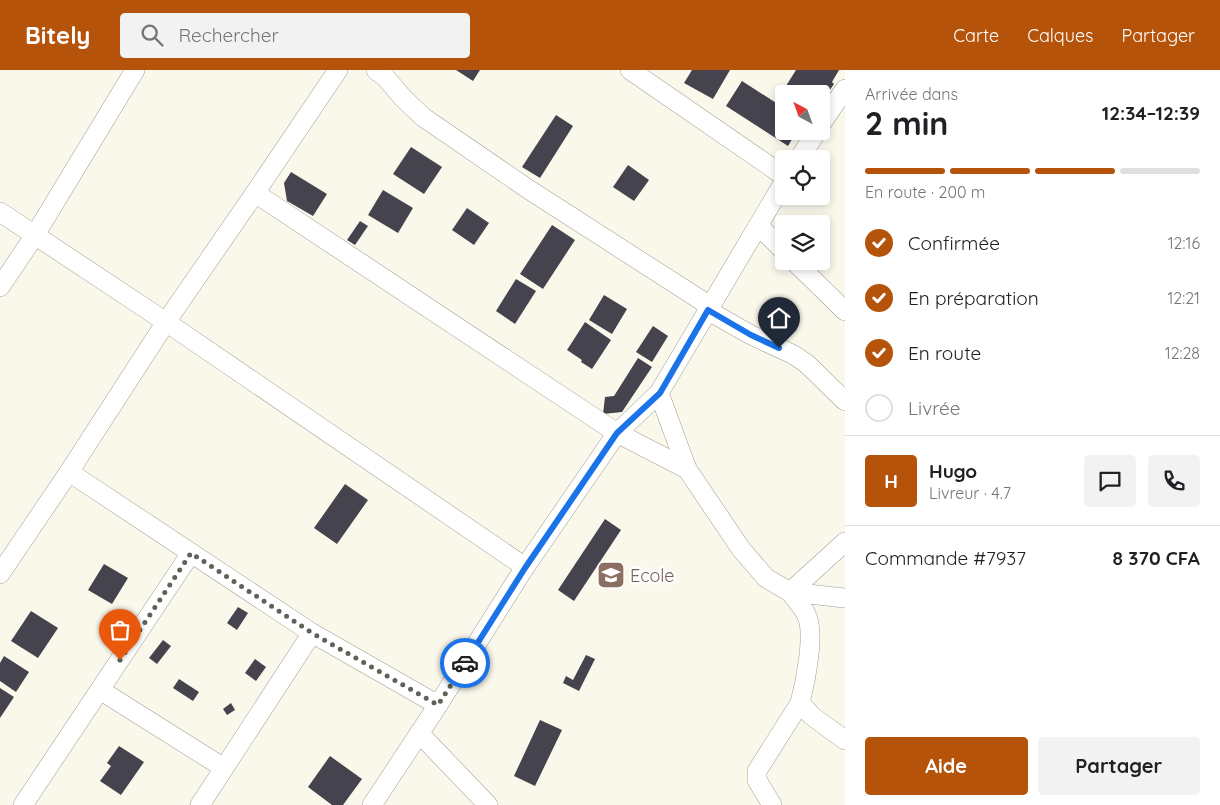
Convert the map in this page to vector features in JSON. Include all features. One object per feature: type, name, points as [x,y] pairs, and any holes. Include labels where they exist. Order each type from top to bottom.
[{"type":"street","points":[[0,287],[35,235],[135,70]]},
{"type":"street","points":[[0,574],[69,472],[166,322],[338,70]]},
{"type":"street","points":[[376,70],[423,117],[751,335],[794,355],[807,364],[845,401]]},
{"type":"street","points":[[630,70],[775,170]]},
{"type":"street","points":[[830,113],[843,97]]},
{"type":"street","points":[[255,193],[617,433],[687,469]]},
{"type":"street","points":[[372,805],[525,568],[617,433],[660,393],[775,198]]},
{"type":"street","points":[[0,212],[166,322],[525,568]]},
{"type":"street","points":[[759,226],[775,241]]},
{"type":"street","points":[[803,270],[845,311]]},
{"type":"street","points":[[660,393],[687,469],[752,564],[766,578],[790,592],[808,616],[809,662],[800,703],[757,771],[757,780],[772,805]]},
{"type":"street","points":[[69,472],[312,633],[438,705]]},
{"type":"street","points":[[790,592],[845,542]]},
{"type":"street","points":[[23,805],[191,553]]},
{"type":"street","points":[[790,592],[845,598]]},
{"type":"street","points":[[200,805],[312,633]]},
{"type":"street","points":[[100,690],[224,768]]},
{"type":"street","points":[[800,703],[812,716],[845,740]]},
{"type":"street","points":[[419,733],[488,805]]},
{"type":"building","points":[[456,70],[480,70],[473,81]]},
{"type":"building","points":[[692,70],[730,70],[713,99],[684,83]]},
{"type":"building","points":[[796,70],[839,70],[830,90],[830,85],[787,85]]},
{"type":"building","points":[[742,81],[775,102],[775,138],[726,106]]},
{"type":"building","points":[[556,115],[573,126],[540,178],[522,167]]},
{"type":"building","points":[[779,140],[792,140],[788,146]]},
{"type":"building","points":[[411,147],[442,167],[424,194],[393,174]]},
{"type":"building","points":[[628,165],[649,180],[634,201],[613,187]]},
{"type":"building","points":[[291,172],[327,194],[313,216],[287,201],[284,183]]},
{"type":"building","points":[[383,190],[413,208],[398,233],[368,215]]},
{"type":"building","points":[[467,208],[489,223],[474,245],[452,230]]},
{"type":"building","points":[[360,221],[368,226],[355,245],[347,240]]},
{"type":"building","points":[[552,225],[575,240],[543,289],[520,274]]},
{"type":"building","points":[[516,279],[536,291],[515,324],[496,311]]},
{"type":"building","points":[[604,295],[627,309],[612,334],[589,320]]},
{"type":"building","points":[[585,322],[611,340],[592,369],[567,350]]},
{"type":"building","points":[[653,326],[668,336],[652,362],[636,352]]},
{"type":"building","points":[[638,358],[652,367],[622,412],[603,414],[605,397],[614,396]]},
{"type":"building","points":[[345,484],[368,500],[337,544],[314,528]]},
{"type":"building","points":[[605,519],[621,530],[574,601],[558,590]]},
{"type":"building","points":[[104,564],[128,578],[112,604],[88,590]]},
{"type":"building","points":[[238,607],[248,613],[237,630],[227,623]]},
{"type":"building","points":[[31,611],[58,628],[38,658],[11,641]]},
{"type":"building","points":[[163,640],[171,646],[157,664],[149,658]]},
{"type":"building","points":[[586,655],[595,659],[579,691],[563,683],[566,676],[573,680]]},
{"type":"building","points":[[4,656],[29,672],[16,692],[0,681],[0,663]]},
{"type":"building","points":[[255,659],[266,667],[256,681],[245,673]]},
{"type":"building","points":[[179,679],[199,692],[193,701],[173,688]]},
{"type":"building","points":[[0,688],[14,697],[0,718]]},
{"type":"building","points":[[231,703],[235,710],[227,715],[223,709]]},
{"type":"building","points":[[540,720],[562,730],[535,786],[514,776]]},
{"type":"building","points":[[119,746],[144,762],[121,795],[100,781],[111,766],[107,763]]},
{"type":"building","points":[[330,756],[362,779],[343,805],[332,805],[308,787]]},
{"type":"way so far","points":[[120,660],[191,553],[312,633],[438,705],[465,663]]},
{"type":"place","name":"Ecole","points":[[611,575]]},
{"type":"route","points":[[465,663],[525,568],[617,433],[660,393],[708,310],[751,335],[779,348]]}]
